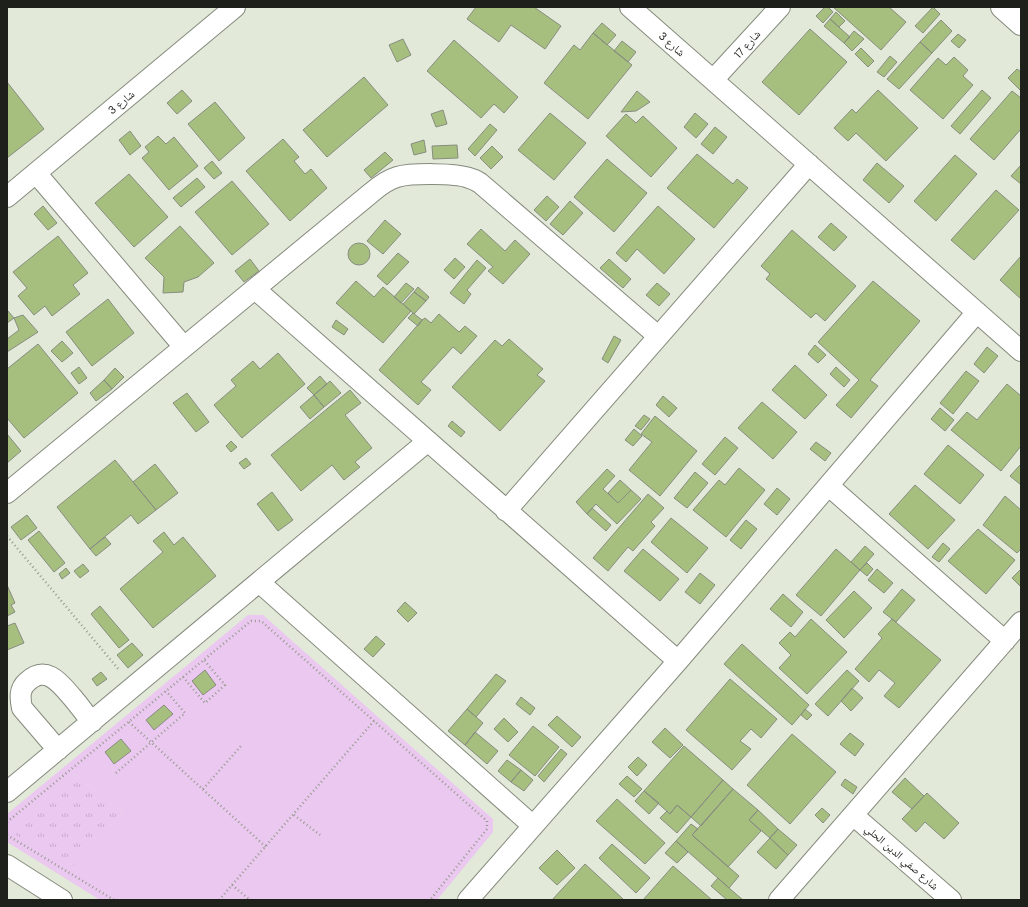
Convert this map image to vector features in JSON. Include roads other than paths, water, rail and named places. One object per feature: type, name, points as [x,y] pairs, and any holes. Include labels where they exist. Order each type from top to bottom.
[{"type":"main road","points":[[1002,7],[1021,24]]},
{"type":"street","name":"شارع 3","points":[[7,197],[235,7]]},
{"type":"street","name":"شارع 3","points":[[630,7],[1021,351]]},
{"type":"street","name":"شارع 17","points":[[713,80],[780,7]]},
{"type":"street","points":[[506,511],[809,164]]},
{"type":"street","points":[[36,173],[184,347]]},
{"type":"street","points":[[7,493],[384,183],[399,176],[457,175],[480,183],[658,336]]},
{"type":"street","points":[[254,289],[678,661]]},
{"type":"street","points":[[468,900],[678,661],[977,312]]},
{"type":"street","points":[[7,792],[428,441]]},
{"type":"street","points":[[829,486],[1005,641]]},
{"type":"street","points":[[259,582],[532,826]]},
{"type":"street","points":[[779,900],[1021,622]]},
{"type":"street","points":[[58,750],[22,708],[20,700],[21,692],[25,684],[31,679],[38,676],[47,675],[55,678],[92,722]]},
{"type":"street","name":"شارع صفي الدين الحلي","points":[[853,815],[951,900]]},
{"type":"street","points":[[7,865],[62,900]]}]
